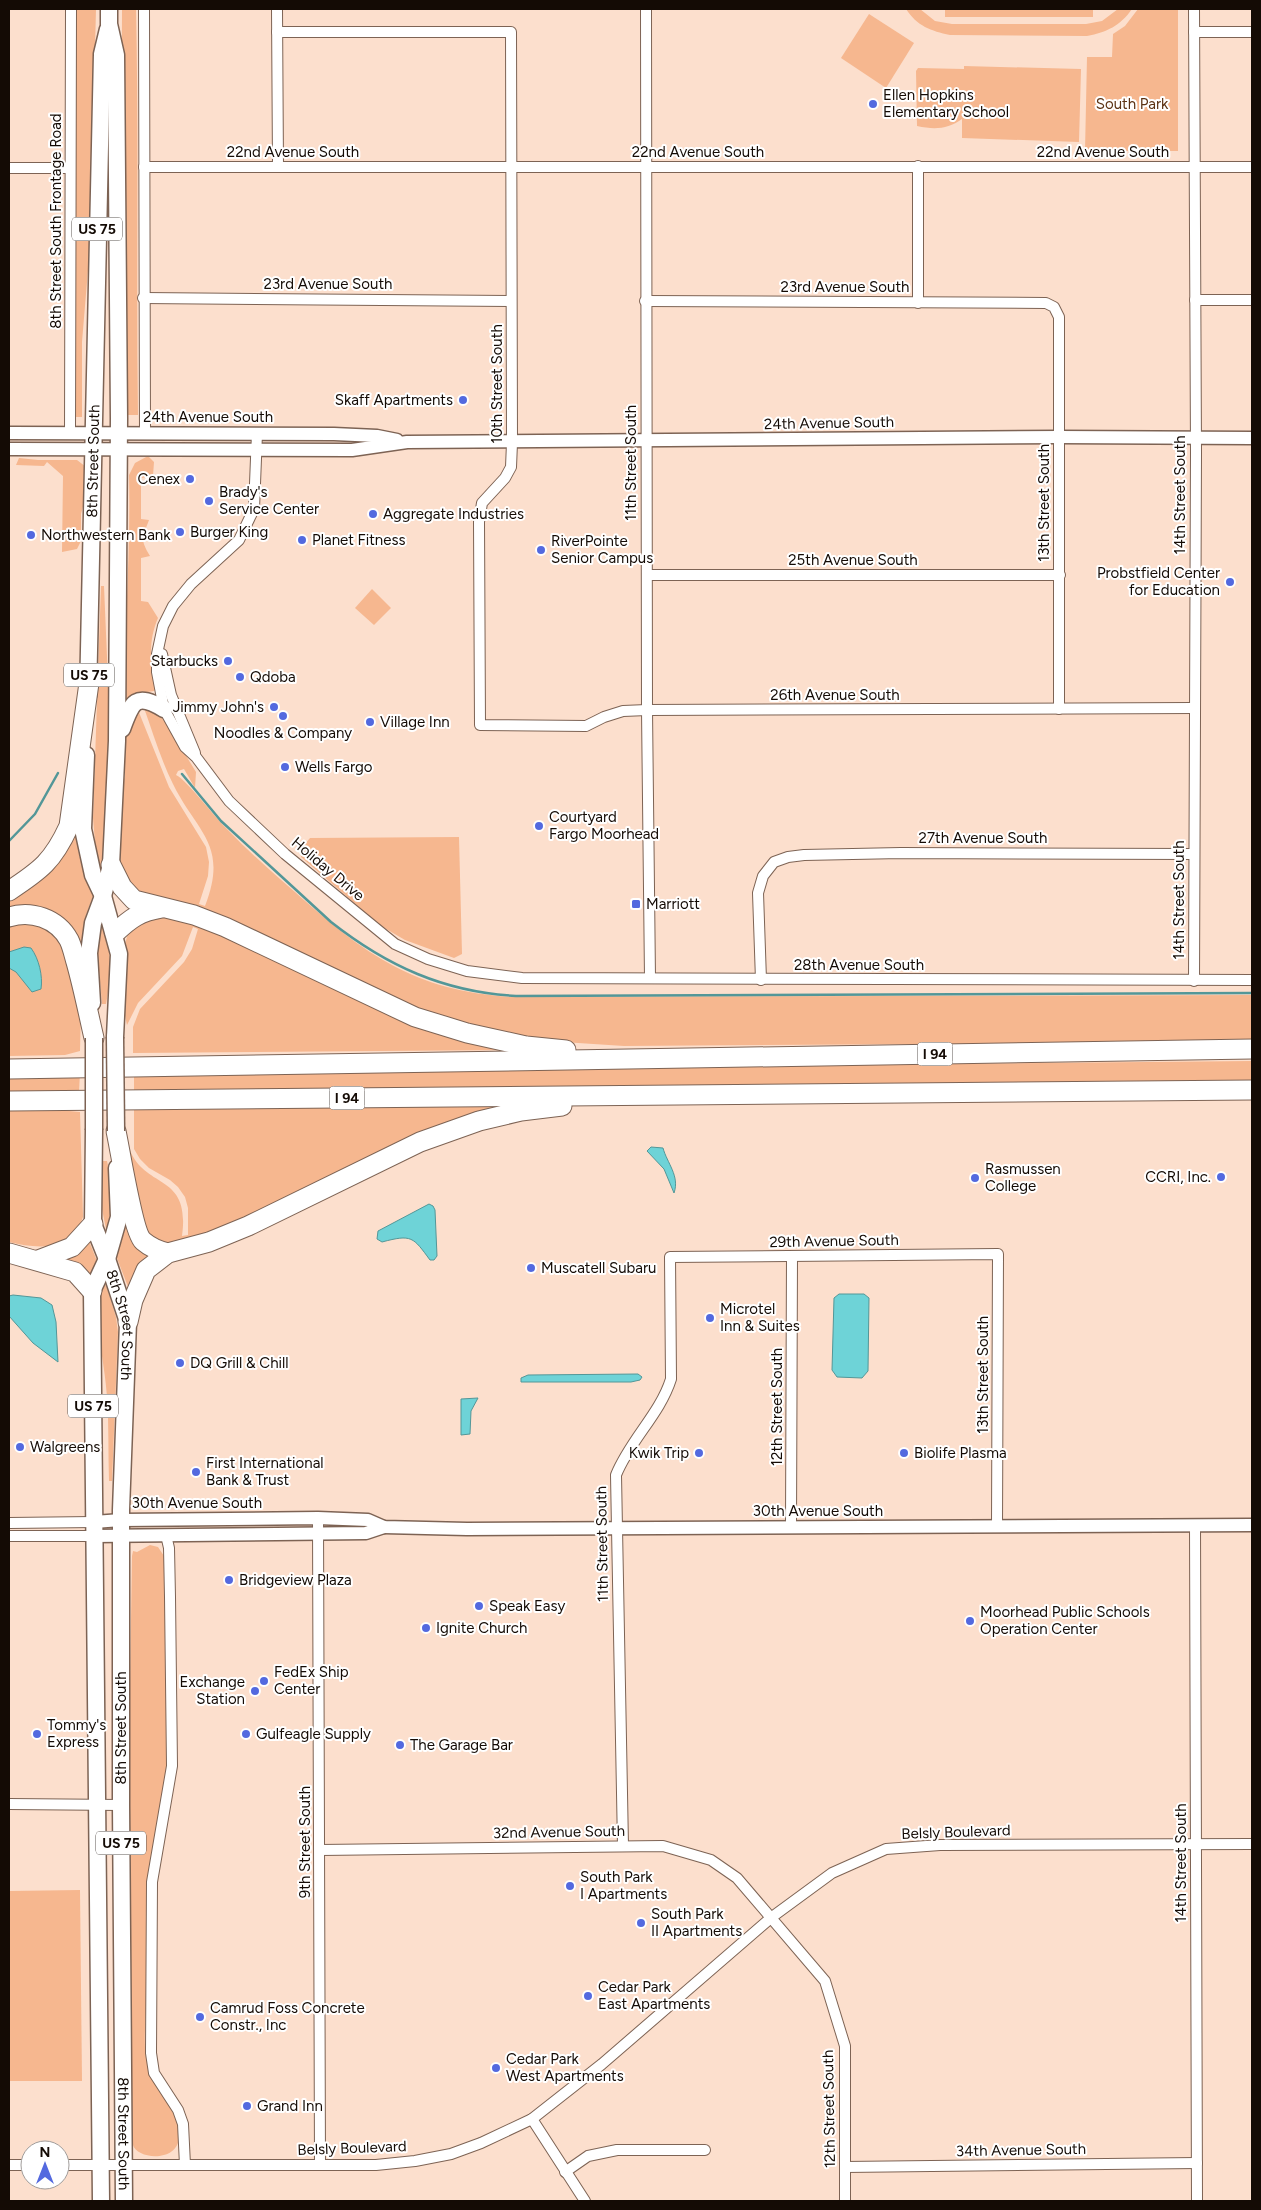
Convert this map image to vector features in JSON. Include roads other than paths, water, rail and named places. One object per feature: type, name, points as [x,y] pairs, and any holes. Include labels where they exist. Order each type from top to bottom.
[{"type":"highway","points":[[9,891],[49,862],[60,846],[69,826],[89,682]]},
{"type":"highway","points":[[112,865],[122,887],[134,900],[194,915],[225,927],[415,1017],[467,1033],[526,1046],[588,1053],[618,1060]]},
{"type":"highway","points":[[115,933],[130,919],[144,911],[162,908]]},
{"type":"highway","points":[[9,916],[23,913],[44,918],[54,924],[69,940],[82,984],[94,1038]]},
{"type":"highway","name":"I 94","points":[[9,1069],[1252,1049]]},
{"type":"highway","name":"I 94","points":[[9,1101],[1252,1090]]},
{"type":"highway","points":[[128,1322],[133,1300],[146,1270],[168,1253],[209,1242],[232,1233],[420,1142],[479,1121],[520,1111],[685,1095]]},
{"type":"highway","points":[[116,1131],[132,1212],[142,1240],[157,1250],[168,1253]]},
{"type":"highway","points":[[38,1260],[72,1247],[93,1224]]},
{"type":"highway","points":[[9,1253],[75,1272],[92,1291]]},
{"type":"main road","name":"8th Street South","points":[[109,17],[116,55],[117,741],[112,865],[93,923],[89,953],[94,1038],[93,1224],[107,1258],[128,1322],[121,1528],[124,2201]]},
{"type":"main road","name":"8th Street South","points":[[102,2201],[92,1291],[107,1258],[119,1217],[115,1038],[119,954],[115,933],[103,896],[93,875],[83,829],[95,442],[102,54],[109,17]]},
{"type":"main road","points":[[117,741],[129,710],[133,705],[140,701],[149,700],[164,709]]},
{"type":"street","name":"8th Street South Frontage Road","points":[[70,434],[71,9]]},
{"type":"street","points":[[144,9],[143,298],[145,433]]},
{"type":"street","points":[[277,9],[278,167]]},
{"type":"street","name":"11th Street South","points":[[646,9],[646,710],[650,978]]},
{"type":"street","name":"14th Street South","points":[[1194,9],[1196,438],[1194,981]]},
{"type":"street","name":"10th Street South","points":[[277,32],[511,32],[511,467],[505,478],[482,503],[479,522],[480,726]]},
{"type":"street","points":[[1194,32],[1252,32]]},
{"type":"street","points":[[918,166],[918,303]]},
{"type":"street","name":"22nd Avenue South","points":[[144,167],[1252,167]]},
{"type":"street","points":[[9,168],[70,168]]},
{"type":"street","name":"23rd Avenue South","points":[[143,298],[512,301]]},
{"type":"street","points":[[1195,300],[1252,300]]},
{"type":"street","name":"23rd Avenue South","points":[[645,301],[1046,303]]},
{"type":"street","name":"13th Street South","points":[[1046,303],[1054,307],[1059,317],[1059,709]]},
{"type":"street","name":"24th Avenue South","points":[[118,442],[145,433],[328,434],[377,436],[407,442]]},
{"type":"street","name":"24th Avenue South","points":[[9,434],[70,434],[95,442]]},
{"type":"street","name":"Holiday Drive","points":[[257,434],[254,509],[239,540],[191,584],[173,606],[163,626],[157,654],[156,672],[164,709],[185,747],[196,757],[236,808],[285,854],[395,944],[428,959],[467,970]]},
{"type":"street","points":[[328,434],[328,450]]},
{"type":"street","name":"24th Avenue South","points":[[9,449],[95,442],[257,450],[352,450],[407,442],[512,443],[1059,437],[1252,438]]},
{"type":"street","name":"25th Avenue South","points":[[647,575],[1060,575]]},
{"type":"street","name":"Holiday Drive","points":[[160,639],[165,675],[171,695],[196,757]]},
{"type":"street","name":"26th Avenue South","points":[[480,726],[586,726],[604,716],[623,711],[646,710],[1194,708]]},
{"type":"street","name":"27th Avenue South","points":[[761,980],[758,893],[763,876],[774,862],[788,857],[804,854],[1194,854]]},
{"type":"street","name":"28th Avenue South","points":[[467,970],[522,978],[1252,980]]},
{"type":"street","name":"13th Street South","points":[[997,1526],[998,1254]]},
{"type":"street","name":"29th Avenue South","points":[[670,1257],[998,1254]]},
{"type":"street","name":"12th Street South","points":[[791,1528],[792,1256]]},
{"type":"street","name":"11th Street South","points":[[623,1846],[616,1475],[622,1460],[666,1395],[671,1379],[670,1257]]},
{"type":"street","name":"30th Avenue South","points":[[9,1536],[94,1529],[318,1518],[368,1520],[384,1527]]},
{"type":"street","name":"9th Street South","points":[[318,1518],[320,2165]]},
{"type":"street","name":"30th Avenue South","points":[[9,1523],[94,1529]]},
{"type":"street","name":"14th Street South","points":[[1196,1525],[1197,2201]]},
{"type":"street","name":"30th Avenue South","points":[[121,1528],[166,1535],[366,1533],[384,1527],[467,1529],[1252,1525]]},
{"type":"street","points":[[166,1535],[169,1568],[172,1766],[152,1882],[151,2053],[154,2072],[178,2110],[183,2124],[185,2165]]},
{"type":"street","points":[[9,1804],[121,1805]]},
{"type":"street","name":"Belsly Boulevard","points":[[70,2165],[376,2165],[415,2161],[451,2154],[481,2143],[532,2119],[609,2057],[772,1918],[832,1873],[886,1849],[940,1845],[1252,1844]]},
{"type":"street","name":"32nd Avenue South","points":[[320,1850],[663,1846],[711,1860],[737,1878],[772,1918]]},
{"type":"street","name":"12th Street South","points":[[772,1918],[824,1981],[845,2046],[845,2201]]},
{"type":"street","points":[[532,2119],[585,2201]]},
{"type":"street","points":[[565,2172],[588,2156],[617,2150],[705,2150]]},
{"type":"street","name":"34th Avenue South","points":[[845,2167],[1197,2163]]},
{"type":"water","points":[[24,947],[31,948],[41,973],[41,989],[32,992],[16,972],[9,968],[9,952]]},
{"type":"water","points":[[651,1147],[663,1148],[674,1175],[674,1193],[664,1169],[647,1151]]},
{"type":"water","points":[[429,1204],[435,1210],[437,1256],[434,1260],[430,1260],[420,1246],[411,1239],[400,1238],[382,1242],[377,1239],[378,1231]]},
{"type":"water","points":[[839,1294],[864,1294],[869,1298],[868,1371],[862,1378],[837,1377],[832,1370],[834,1298]]},
{"type":"water","points":[[9,1296],[41,1298],[52,1305],[56,1322],[58,1362],[33,1343],[9,1316]]},
{"type":"water","points":[[638,1374],[642,1377],[640,1380],[631,1382],[521,1382],[521,1378],[528,1375]]},
{"type":"water","points":[[478,1398],[471,1411],[470,1434],[461,1435],[461,1399]]},
{"type":"waterway","points":[[9,841],[35,814],[58,773]]},
{"type":"waterway","points":[[182,774],[221,821],[331,922],[352,938],[395,964],[418,974],[465,989],[516,996],[1252,993]]},
{"type":"place","name":"Ellen Hopkins Elementary School","points":[[873,104]]},
{"type":"place","name":"Skaff Apartments","points":[[463,400]]},
{"type":"place","name":"Cenex","points":[[190,479]]},
{"type":"place","name":"Brady's Service Center","points":[[209,501]]},
{"type":"place","name":"Aggregate Industries","points":[[373,514]]},
{"type":"place","name":"Burger King","points":[[180,532]]},
{"type":"place","name":"Northwestern Bank","points":[[31,535]]},
{"type":"place","name":"Planet Fitness","points":[[302,540]]},
{"type":"place","name":"RiverPointe Senior Campus","points":[[541,550]]},
{"type":"place","name":"Probstfield Center for Education","points":[[1230,582]]},
{"type":"place","name":"Starbucks","points":[[228,661]]},
{"type":"place","name":"Qdoba","points":[[240,677]]},
{"type":"place","name":"Jimmy John's","points":[[274,707]]},
{"type":"place","name":"Noodles & Company","points":[[283,716]]},
{"type":"place","name":"Village Inn","points":[[370,722]]},
{"type":"place","name":"Wells Fargo","points":[[285,767]]},
{"type":"place","name":"Courtyard Fargo Moorhead","points":[[539,826]]},
{"type":"place","name":"Marriott","points":[[636,904]]},
{"type":"place","name":"CCRI, Inc.","points":[[1221,1177]]},
{"type":"place","name":"Rasmussen College","points":[[975,1178]]},
{"type":"place","name":"Muscatell Subaru","points":[[531,1268]]},
{"type":"place","name":"Microtel Inn & Suites","points":[[710,1318]]},
{"type":"place","name":"DQ Grill & Chill","points":[[180,1363]]},
{"type":"place","name":"Walgreens","points":[[20,1447]]},
{"type":"place","name":"Kwik Trip","points":[[699,1453]]},
{"type":"place","name":"Biolife Plasma","points":[[904,1453]]},
{"type":"place","name":"First International Bank & Trust","points":[[196,1472]]},
{"type":"place","name":"Bridgeview Plaza","points":[[229,1580]]},
{"type":"place","name":"Speak Easy","points":[[479,1606]]},
{"type":"place","name":"Moorhead Public Schools Operation Center","points":[[970,1621]]},
{"type":"place","name":"Ignite Church","points":[[426,1628]]},
{"type":"place","name":"FedEx Ship Center","points":[[264,1681]]},
{"type":"place","name":"Exchange Station","points":[[255,1691]]},
{"type":"place","name":"Tommy's Express","points":[[37,1734]]},
{"type":"place","name":"Gulfeagle Supply","points":[[246,1734]]},
{"type":"place","name":"The Garage Bar","points":[[400,1745]]},
{"type":"place","name":"South Park I Apartments","points":[[570,1886]]},
{"type":"place","name":"South Park II Apartments","points":[[641,1923]]},
{"type":"place","name":"Cedar Park East Apartments","points":[[588,1996]]},
{"type":"place","name":"Camrud Foss Concrete Constr., Inc","points":[[200,2017]]},
{"type":"place","name":"Cedar Park West Apartments","points":[[496,2068]]},
{"type":"place","name":"Grand Inn","points":[[247,2106]]},
{"type":"park label","name":"South Park","points":[[1132,104]]}]
